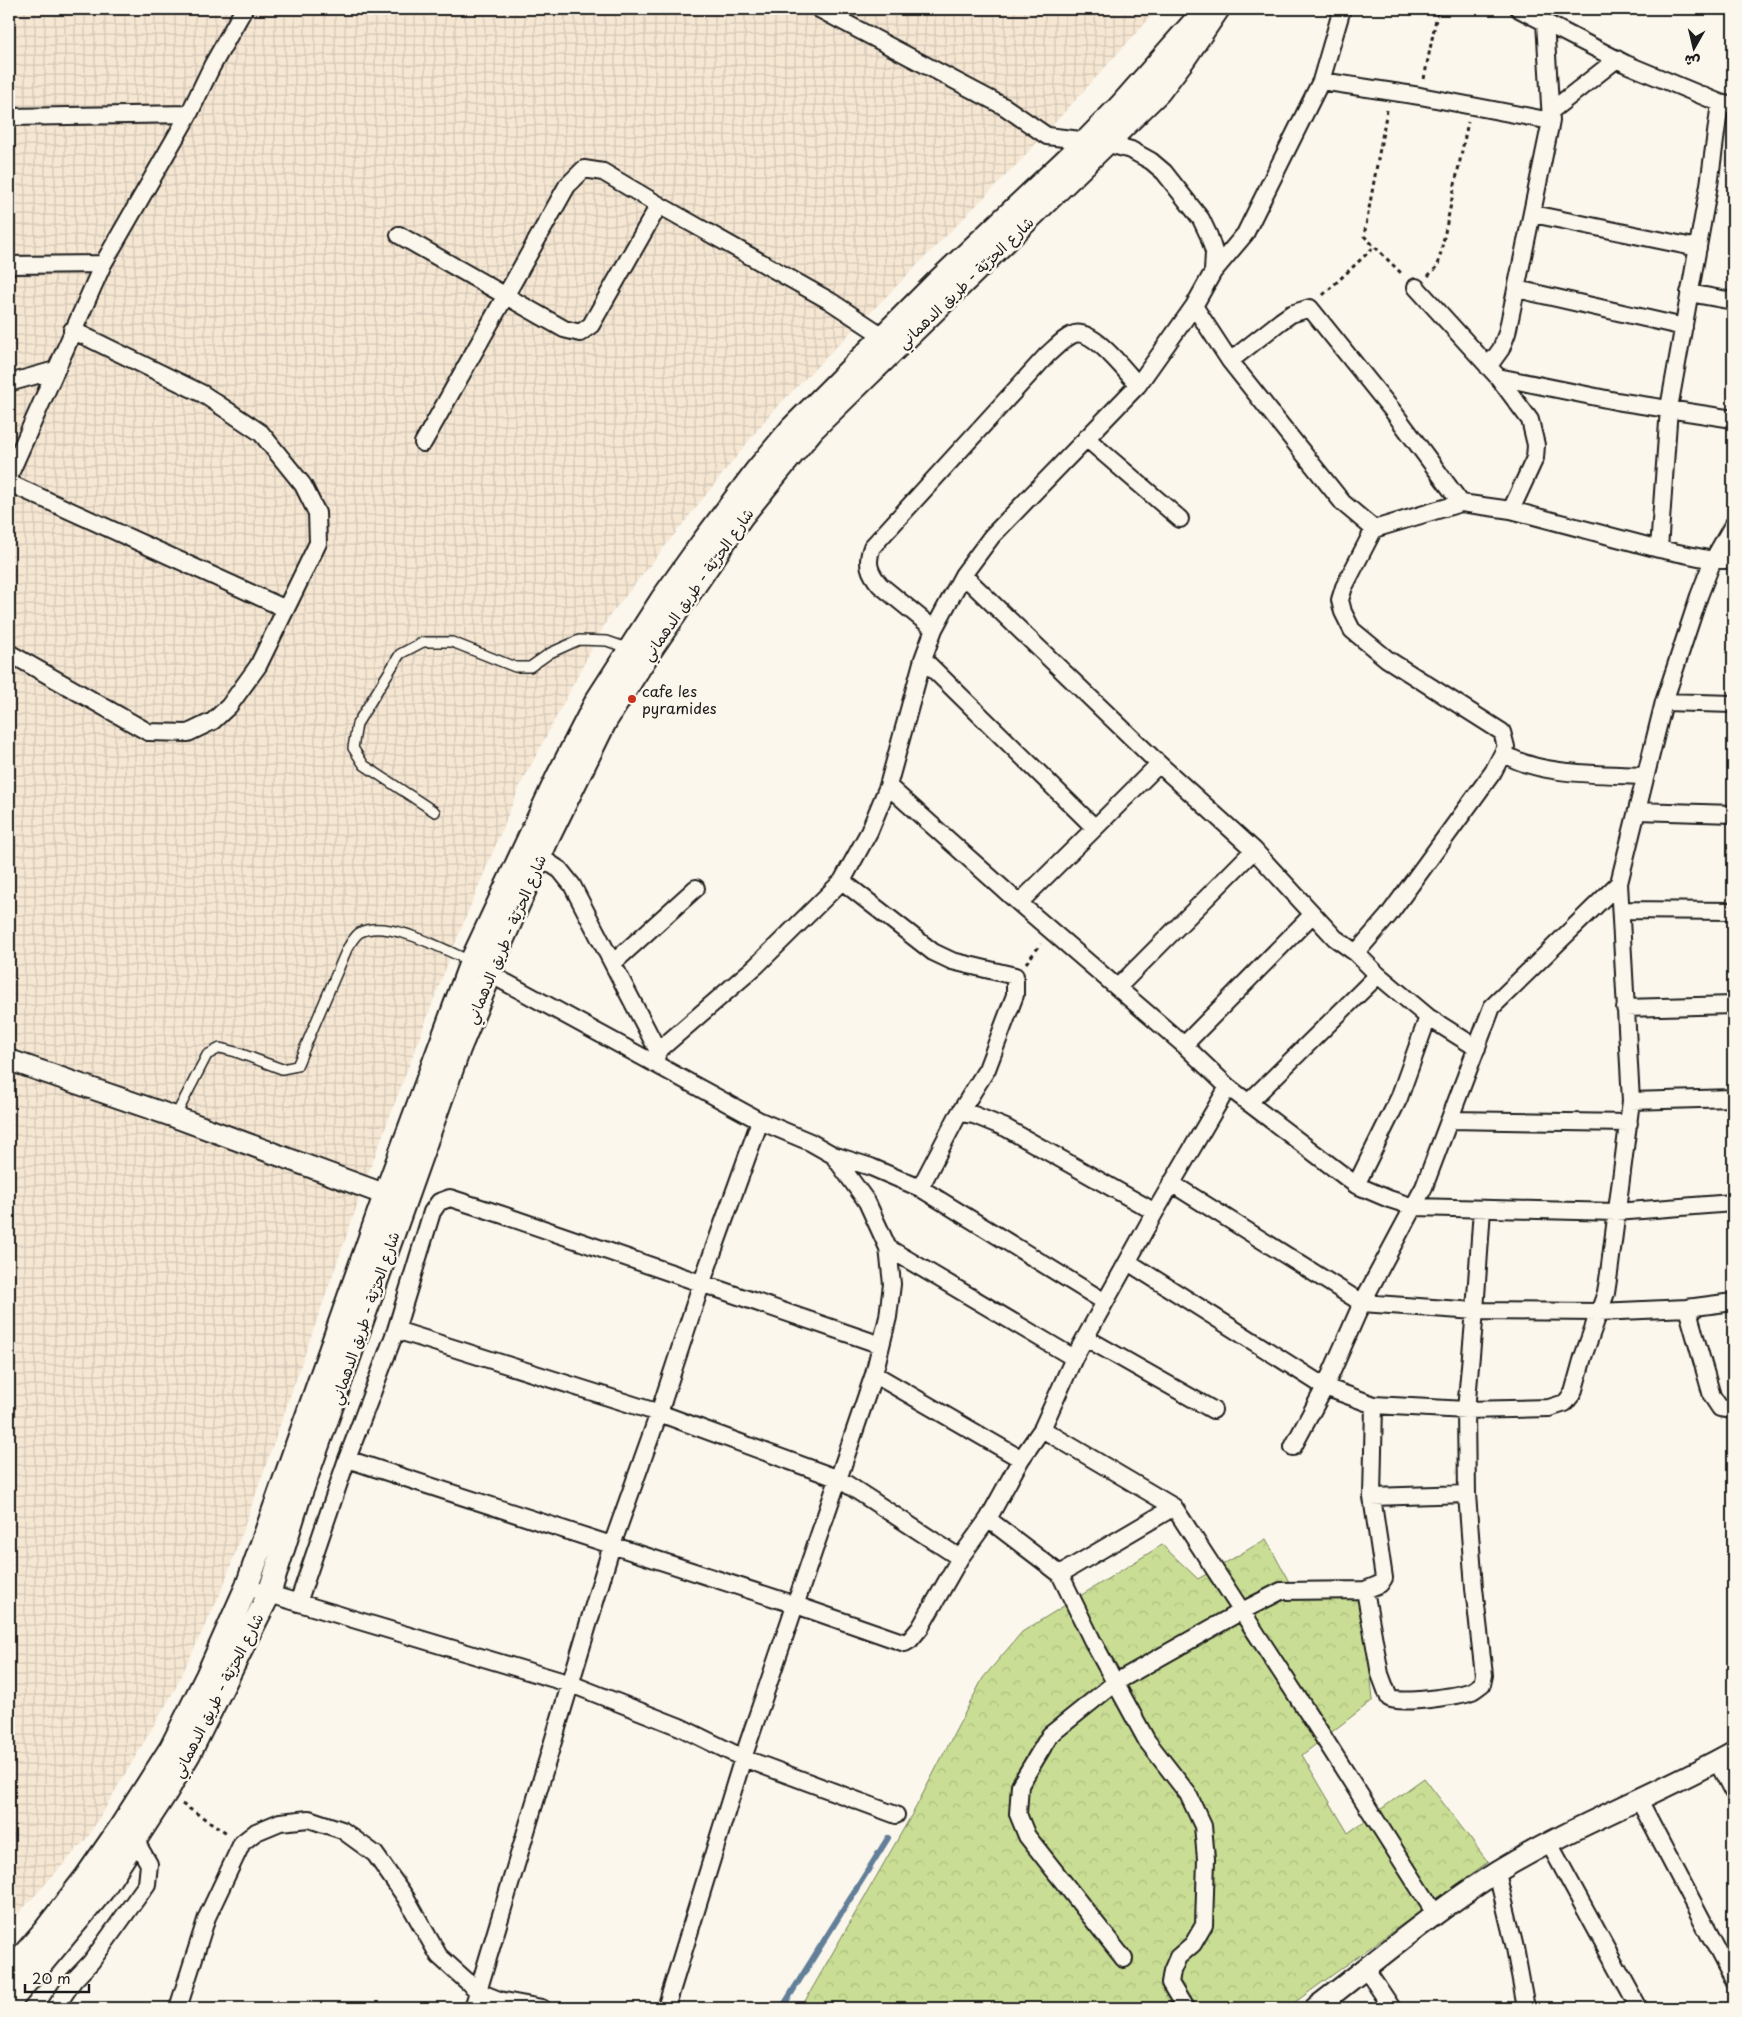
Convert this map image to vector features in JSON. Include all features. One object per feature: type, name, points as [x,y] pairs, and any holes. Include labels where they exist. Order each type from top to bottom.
[{"type":"main road","name":"شارع الحرّيّة - طريق الدهماني","points":[[9,2003],[102,1890],[165,1794],[189,1754],[269,1594],[298,1498],[471,962],[558,776],[597,700],[638,653],[742,516],[814,429],[1096,142],[1148,74],[1194,22],[1202,9]]},
{"type":"main road","name":"شارع الحرّيّة - طريق الدهماني","points":[[9,1972],[45,1930],[86,1877],[120,1828],[166,1756],[207,1676],[247,1586],[395,1198],[490,975],[502,941],[662,599],[756,471],[791,429],[943,276],[1096,142],[1159,92],[1218,9]]},
{"type":"street","points":[[9,476],[72,330],[103,264],[189,114],[212,66],[244,9]]},
{"type":"street","points":[[819,9],[1005,107],[1047,136],[1096,142],[1131,150],[1151,160],[1164,172],[1201,218],[1214,252],[1213,272]]},
{"type":"street","points":[[656,1058],[756,966],[842,881],[869,832],[888,786],[923,659],[934,629],[963,575],[992,536],[1138,385],[1194,306],[1213,272],[1232,252],[1244,234],[1321,80],[1342,9]]},
{"type":"street","points":[[1519,9],[1617,60],[1727,105],[1689,293],[1669,408],[1659,549]]},
{"type":"street","points":[[1493,372],[1507,333],[1517,289],[1551,116],[1545,22]]},
{"type":"street","points":[[1321,80],[1420,96],[1471,107],[1551,116],[1617,60]]},
{"type":"street","points":[[9,117],[189,114]]},
{"type":"street","points":[[423,443],[566,186],[584,169],[603,172],[659,206],[830,301],[883,336]]},
{"type":"street","points":[[399,234],[564,329],[580,333],[591,325],[659,206]]},
{"type":"street","points":[[1533,214],[1698,248]]},
{"type":"street","points":[[9,265],[103,264]]},
{"type":"street","points":[[1416,287],[1493,372],[1530,420],[1536,445],[1535,458],[1511,510]]},
{"type":"street","points":[[1517,289],[1684,327]]},
{"type":"street","points":[[1689,293],[1733,302]]},
{"type":"street","points":[[1194,306],[1230,360],[1343,503],[1374,529]]},
{"type":"street","points":[[1230,360],[1286,317],[1310,308],[1392,410],[1461,503]]},
{"type":"street","points":[[9,653],[148,732],[188,733],[213,721],[229,706],[258,666],[318,542],[317,513],[303,486],[261,433],[203,394],[72,330]]},
{"type":"street","points":[[934,629],[880,585],[873,576],[869,568],[868,557],[872,547],[1047,355],[1072,334],[1081,332],[1097,341],[1138,385]]},
{"type":"street","points":[[9,382],[55,370]]},
{"type":"street","points":[[1493,372],[1616,401],[1733,419]]},
{"type":"street","points":[[1086,438],[1180,519]]},
{"type":"street","points":[[9,483],[286,609]]},
{"type":"street","points":[[1356,953],[1388,916],[1493,772],[1506,747],[1502,732],[1387,660],[1352,630],[1343,612],[1340,600],[1344,587],[1374,529],[1461,503],[1511,510],[1659,549],[1713,560],[1733,560]]},
{"type":"street","points":[[1128,1262],[1325,1387],[1374,1405],[1466,1410],[1549,1408],[1565,1402],[1573,1394],[1583,1356],[1607,1286],[1631,1101],[1619,883],[1644,776],[1664,702],[1713,560],[1733,525]]},
{"type":"street","points":[[963,575],[1159,764],[1254,850],[1335,938],[1356,953],[1378,975],[1428,1017],[1477,1048]]},
{"type":"street","points":[[923,659],[1095,828]]},
{"type":"street","points":[[1664,702],[1733,704]]},
{"type":"street","points":[[1503,753],[1510,758],[1538,768],[1644,776]]},
{"type":"street","points":[[1019,903],[1159,764]]},
{"type":"street","points":[[888,786],[1019,903],[1184,1045],[1228,1087],[1356,1185],[1389,1200],[1414,1207],[1616,1212],[1733,1203]]},
{"type":"street","points":[[1637,811],[1733,814]]},
{"type":"street","points":[[1118,987],[1254,850]]},
{"type":"street","points":[[540,857],[560,870],[572,885],[613,963],[656,1058]]},
{"type":"street","points":[[842,881],[933,952],[952,960],[1015,976],[1015,995],[987,1069],[959,1114],[920,1188]]},
{"type":"street","points":[[1293,1447],[1325,1387],[1362,1303],[1424,1188],[1492,1007],[1619,883]]},
{"type":"street","points":[[613,963],[696,888]]},
{"type":"street","points":[[1621,910],[1733,911]]},
{"type":"street","points":[[1184,1045],[1312,915]]},
{"type":"street","points":[[471,962],[490,975],[656,1058],[760,1121],[810,1142],[832,1155],[870,1167],[920,1188],[1105,1302]]},
{"type":"street","points":[[1248,1103],[1378,975]]},
{"type":"street","points":[[1625,1008],[1733,1005]]},
{"type":"street","points":[[1356,1185],[1399,1098],[1428,1017]]},
{"type":"street","points":[[9,1060],[175,1117],[395,1198]]},
{"type":"street","points":[[348,1459],[796,1605],[905,1643],[920,1628],[960,1558],[988,1519],[1021,1459],[1042,1429],[1074,1358],[1155,1212],[1228,1087]]},
{"type":"street","points":[[1631,1101],[1733,1098]]},
{"type":"street","points":[[959,1114],[974,1115],[1006,1128],[1155,1212]]},
{"type":"street","points":[[1450,1120],[1629,1123]]},
{"type":"street","points":[[473,2008],[612,1546],[659,1414],[702,1282],[760,1121]]},
{"type":"street","points":[[666,2008],[743,1758],[874,1374],[888,1317],[892,1284],[888,1248],[867,1202],[832,1155]]},
{"type":"street","points":[[1171,1184],[1362,1303],[1476,1311],[1599,1312],[1687,1308],[1733,1302]]},
{"type":"street","points":[[298,1603],[348,1459],[396,1330],[432,1212],[439,1202],[450,1198],[702,1282],[881,1345]]},
{"type":"street","points":[[1365,1590],[1380,1674],[1389,1698],[1398,1702],[1451,1696],[1473,1690],[1482,1684],[1484,1676],[1474,1588],[1467,1494],[1466,1410],[1476,1311],[1482,1209]]},
{"type":"street","points":[[888,1248],[1074,1358]]},
{"type":"street","points":[[1687,1308],[1712,1396],[1720,1408],[1733,1410]]},
{"type":"street","points":[[396,1330],[659,1414],[839,1479],[960,1558]]},
{"type":"street","points":[[1086,1338],[1213,1410]]},
{"type":"street","points":[[874,1374],[1021,1459]]},
{"type":"street","points":[[1124,1959],[1027,1836],[1018,1814],[1020,1785],[1050,1735],[1116,1682],[1281,1591],[1365,1590],[1375,1587],[1384,1578],[1372,1497],[1374,1405]]},
{"type":"street","points":[[1042,1429],[1174,1507],[1436,1915]]},
{"type":"street","points":[[1372,1497],[1467,1494]]},
{"type":"street","points":[[1060,1574],[1174,1507]]},
{"type":"street","points":[[988,1519],[1060,1574],[1092,1640],[1147,1740],[1188,1794],[1204,1826],[1206,1859],[1204,1925],[1193,1944],[1178,1957],[1172,1971],[1170,1983],[1185,2008]]},
{"type":"street","points":[[247,1586],[298,1603],[571,1684],[680,1726],[743,1758],[896,1815]]},
{"type":"street","points":[[1315,2008],[1436,1915],[1497,1872],[1549,1843],[1725,1757],[1733,1792]]},
{"type":"street","points":[[1639,1800],[1733,1980]]},
{"type":"street","points":[[178,2008],[207,1917],[242,1843],[256,1832],[280,1822],[309,1819],[342,1830],[375,1854],[406,1898],[439,1956],[479,1992],[499,2000],[542,2008]]},
{"type":"street","points":[[56,2008],[74,1980],[91,1962],[147,1884],[149,1864],[135,1840]]},
{"type":"street","points":[[1549,1843],[1639,2008]]},
{"type":"street","points":[[1497,1872],[1515,1948],[1526,2008]]},
{"type":"street","points":[[1366,1969],[1392,2008]]},
{"type":"lane","points":[[436,812],[364,765],[353,748],[357,724],[400,654],[423,642],[452,642],[515,667],[530,667],[550,653],[579,640],[607,641],[638,653]]},
{"type":"lane","points":[[175,1117],[207,1055],[220,1048],[282,1069],[297,1066],[347,948],[359,933],[376,929],[404,932],[471,962]]},
{"type":"path","points":[[1420,96],[1438,9]]},
{"type":"path","points":[[1390,92],[1364,236],[1416,287],[1438,266],[1471,107]]},
{"type":"path","points":[[1310,308],[1374,247]]},
{"type":"path","points":[[1015,976],[1052,930]]},
{"type":"path","points":[[165,1794],[242,1843]]},
{"type":"shaded area","points":[[9,9],[1158,9],[1021,160],[771,413],[608,618],[520,786],[458,936],[371,1166],[222,1590],[174,1691],[88,1837],[9,1924]]},
{"type":"green space","points":[[1266,1539],[1289,1582],[1362,1594],[1373,1700],[1302,1755],[1348,1833],[1424,1778],[1488,1862],[1287,2008],[801,2008],[915,1809],[983,1678],[1022,1632],[1162,1545],[1198,1579]]},
{"type":"waterway","points":[[782,2008],[888,1838]]},
{"type":"place","name":"cafe les pyramides","points":[[632,699]]}]
